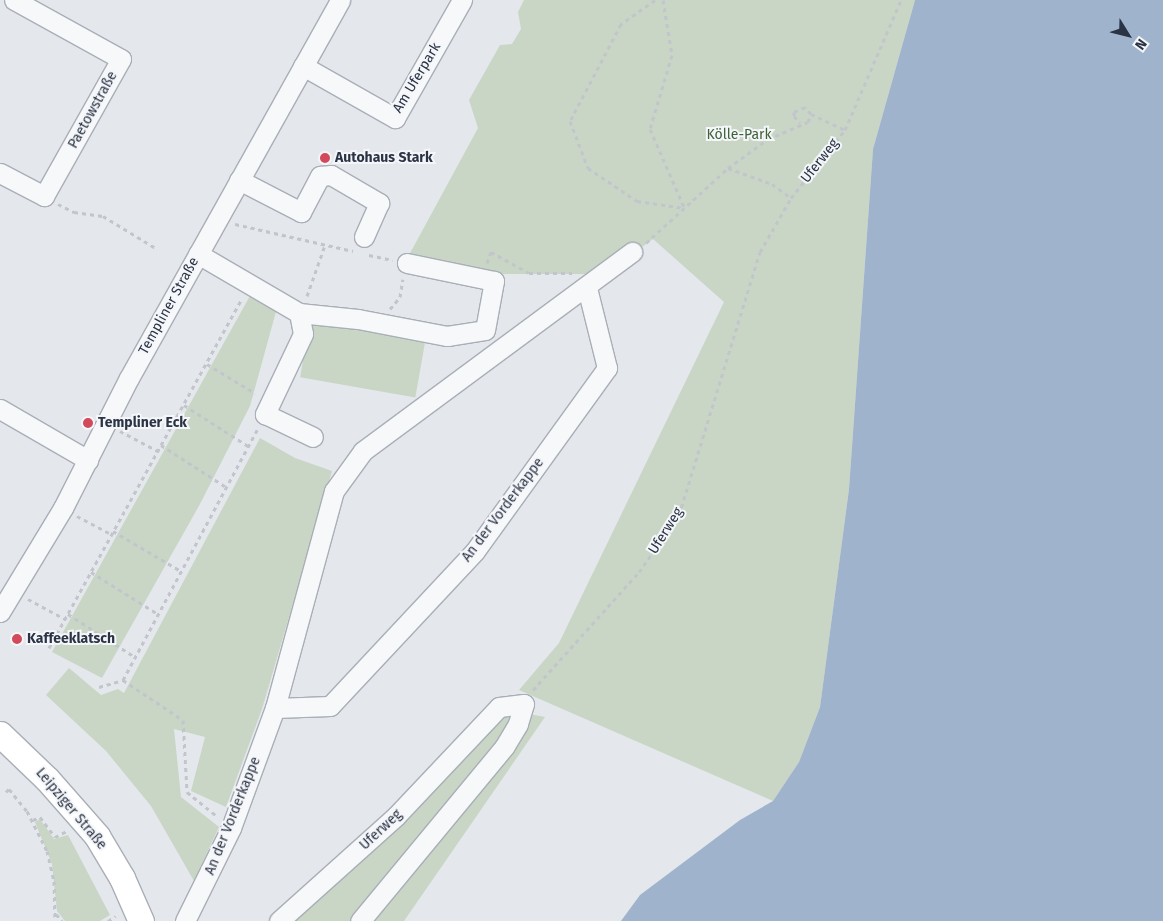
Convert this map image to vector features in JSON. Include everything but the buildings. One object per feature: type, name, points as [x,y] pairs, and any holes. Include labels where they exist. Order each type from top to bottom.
[{"type":"main road","name":"Leipziger Straße","points":[[0,734],[47,779],[97,836],[122,878],[141,921]]},
{"type":"street","name":"Paetowstraße","points":[[14,0],[121,59],[44,196]]},
{"type":"street","name":"Templiner Straße","points":[[0,612],[63,508],[106,424],[219,215],[340,0]]},
{"type":"street","name":"Am Uferpark","points":[[303,66],[395,118],[462,0]]},
{"type":"street","points":[[0,173],[44,196]]},
{"type":"street","points":[[239,180],[301,212],[320,176],[331,175],[380,203],[364,237]]},
{"type":"street","name":"An der Vorderkappe","points":[[185,921],[231,828],[275,708],[334,491],[363,451],[558,304],[587,288],[606,274],[632,252]]},
{"type":"street","points":[[198,254],[300,313],[378,322],[446,336],[485,330],[494,282],[407,263]]},
{"type":"street","name":"An der Vorderkappe","points":[[275,708],[330,706],[475,551],[607,368],[587,288]]},
{"type":"street","points":[[300,313],[304,334],[268,408],[312,438]]},
{"type":"street","points":[[0,409],[88,460]]},
{"type":"street","points":[[360,921],[505,746],[518,724],[524,704]]},
{"type":"street","name":"Uferweg","points":[[279,921],[396,816],[499,707],[524,704]]},
{"type":"path","points":[[655,0],[621,24],[570,121],[588,168],[637,201],[684,208]]},
{"type":"path","points":[[663,0],[672,55],[650,129],[684,208]]},
{"type":"path","name":"Uferweg","points":[[524,704],[639,572],[680,515],[760,252],[791,198],[845,130],[901,0]]},
{"type":"path","points":[[800,123],[794,116],[797,108],[805,107],[811,114],[845,130]]},
{"type":"path","points":[[632,252],[653,239],[728,168],[768,139],[800,123],[808,122],[811,114]]},
{"type":"path","points":[[728,168],[772,184],[791,198]]},
{"type":"path","points":[[44,196],[74,212],[103,216],[157,249]]},
{"type":"path","points":[[219,215],[234,224],[407,263],[400,297],[378,322]]},
{"type":"path","points":[[300,313],[320,266],[325,246]]},
{"type":"path","points":[[486,264],[491,252],[529,273],[606,274]]},
{"type":"path","points":[[48,648],[250,285]]},
{"type":"path","points":[[99,687],[123,680],[268,408],[206,364]]},
{"type":"path","points":[[184,405],[248,446]]},
{"type":"path","points":[[106,424],[158,452]]},
{"type":"path","points":[[161,445],[226,486]]},
{"type":"path","points":[[63,508],[181,572]]},
{"type":"path","points":[[91,572],[158,614]]},
{"type":"path","points":[[12,590],[65,619]]},
{"type":"path","points":[[68,614],[135,657]]},
{"type":"path","points":[[123,680],[183,720],[187,792],[231,828]]},
{"type":"path","points":[[6,792],[9,789],[33,820],[52,867],[55,921]]},
{"type":"path","points":[[33,820],[40,817],[55,837]]},
{"type":"path","points":[[56,914],[62,921]]},
{"type":"green space","name":"Kölle-Park","points":[[524,0],[915,0],[873,149],[849,489],[820,707],[799,762],[773,801],[519,690],[559,643],[724,302],[653,239],[605,274],[494,274],[408,257],[478,128],[469,100],[500,45],[512,44],[521,29],[518,12]]},
{"type":"green space","points":[[251,294],[277,308],[250,406],[200,504],[102,678],[52,652]]},
{"type":"green space","points":[[310,321],[425,341],[415,397],[300,377]]},
{"type":"green space","points":[[260,438],[295,458],[332,471],[262,709],[226,807],[191,791],[205,737],[174,729],[181,797],[219,827],[194,881],[151,806],[106,751],[46,695],[69,668],[101,695],[118,689],[124,693]]},
{"type":"green space","points":[[529,714],[545,717],[404,921],[291,921],[402,823],[503,715]]},
{"type":"green space","points":[[40,819],[54,839],[68,835],[110,915],[100,921],[65,921],[57,911],[52,864],[35,822]]},
{"type":"water","points":[[915,0],[1163,0],[1163,921],[621,921],[640,895],[740,820],[773,801],[799,762],[820,707],[849,489],[873,149]]},
{"type":"place","name":"Autohaus Stark","points":[[325,158]]},
{"type":"place","name":"Templiner Eck","points":[[88,423]]},
{"type":"place","name":"Kaffeeklatsch","points":[[17,639]]}]
